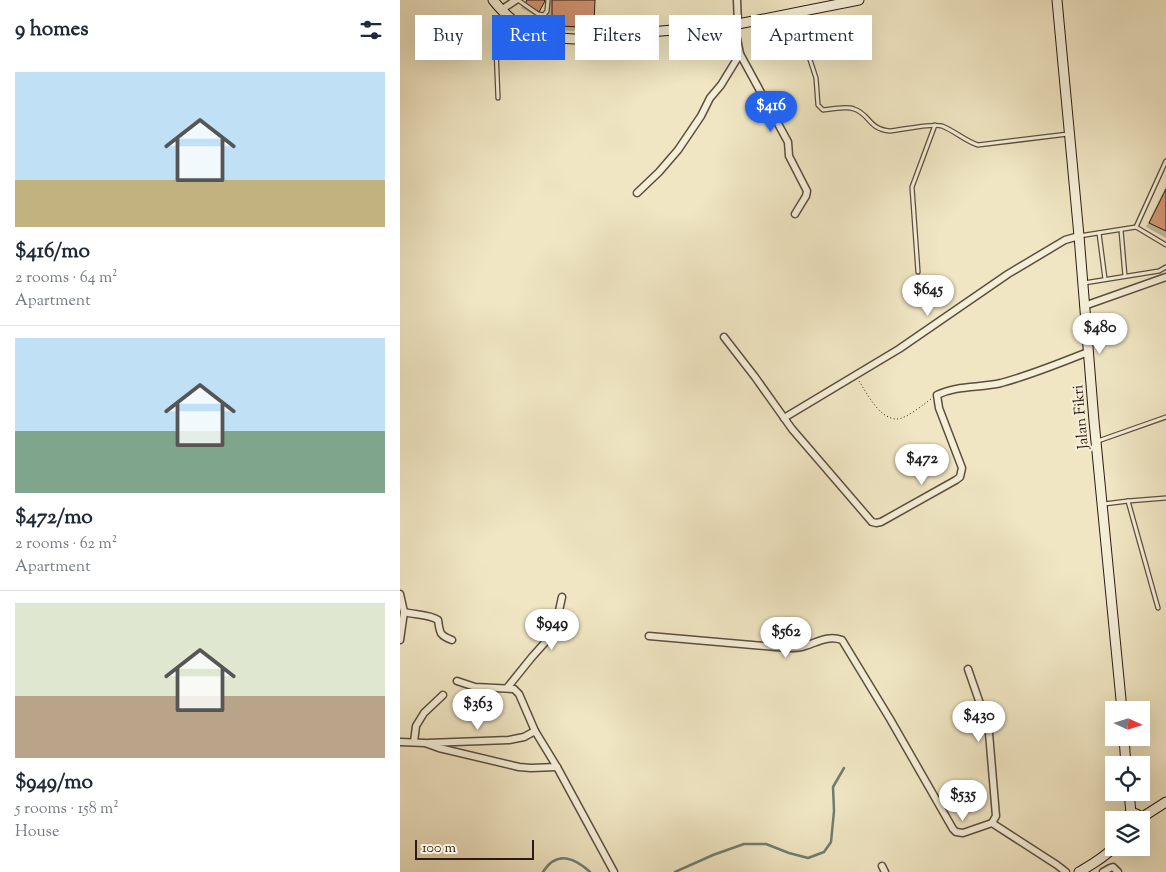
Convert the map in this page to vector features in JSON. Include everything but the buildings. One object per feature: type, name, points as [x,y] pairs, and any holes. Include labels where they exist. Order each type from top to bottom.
[{"type":"street","points":[[493,0],[507,15]]},
{"type":"street","points":[[501,10],[517,0]]},
{"type":"street","points":[[736,15],[737,0]]},
{"type":"street","points":[[741,23],[795,13],[828,3],[859,0]]},
{"type":"street","name":"Jalan Fikri","points":[[1057,0],[1121,701]]},
{"type":"street","points":[[565,38],[669,30]]},
{"type":"street","points":[[741,56],[788,142],[789,156],[807,191],[795,214]]},
{"type":"street","points":[[637,193],[678,150],[701,116],[710,98],[722,86],[737,60]]},
{"type":"street","points":[[784,418],[856,376],[929,329],[1008,274],[1064,240],[1079,236]]},
{"type":"street","points":[[1084,306],[1166,277]]},
{"type":"street","points":[[724,337],[784,418],[872,522],[876,523],[881,522],[960,476],[962,468],[939,408],[937,395],[952,389],[1002,383],[1088,352]]},
{"type":"street","points":[[400,594],[404,612],[400,640]]},
{"type":"street","points":[[508,688],[549,638],[554,629],[562,597]]},
{"type":"street","points":[[404,612],[434,617],[438,620],[442,637],[452,640]]},
{"type":"street","points":[[648,636],[788,648],[803,647],[823,639],[835,638],[842,640],[954,829],[956,832],[963,833],[992,823],[996,816],[989,733],[968,668]]},
{"type":"street","points":[[457,681],[475,687],[514,689],[519,694],[535,731],[557,767],[614,872]]},
{"type":"street","points":[[414,742],[416,726],[424,713],[443,695]]},
{"type":"street","points":[[425,744],[509,740],[524,737],[535,731]]},
{"type":"street","points":[[400,742],[425,744],[519,767],[557,767]]},
{"type":"street","points":[[1150,815],[1166,802]]},
{"type":"street","points":[[992,823],[1066,872]]},
{"type":"street","points":[[1079,872],[1105,856]]},
{"type":"street","points":[[1102,872],[1113,867],[1118,872]]},
{"type":"lane","points":[[517,0],[538,14],[544,15],[547,11],[548,0]]},
{"type":"lane","points":[[795,13],[816,78],[818,105],[823,110],[852,108],[861,112],[877,128],[883,131],[935,125],[943,126],[970,143],[978,145],[1069,134]]},
{"type":"lane","points":[[496,60],[498,98]]},
{"type":"lane","points":[[918,272],[912,187],[935,125]]},
{"type":"lane","points":[[1136,227],[1166,161]]},
{"type":"lane","points":[[1079,236],[1136,227],[1166,245]]},
{"type":"lane","points":[[1121,230],[1125,276]]},
{"type":"lane","points":[[1099,233],[1105,280]]},
{"type":"lane","points":[[1082,283],[1159,271],[1166,267]]},
{"type":"lane","points":[[1096,442],[1166,417]]},
{"type":"lane","points":[[1102,505],[1166,498]]},
{"type":"lane","points":[[1128,501],[1158,608]]},
{"type":"path","points":[[856,376],[878,410],[897,419],[905,416],[937,395]]},
{"type":"waterway","points":[[675,872],[744,844],[766,844],[808,858],[824,852],[831,842],[834,811],[833,787],[844,768]]},
{"type":"waterway","points":[[543,872],[554,861],[566,858],[578,863],[590,872]]}]
